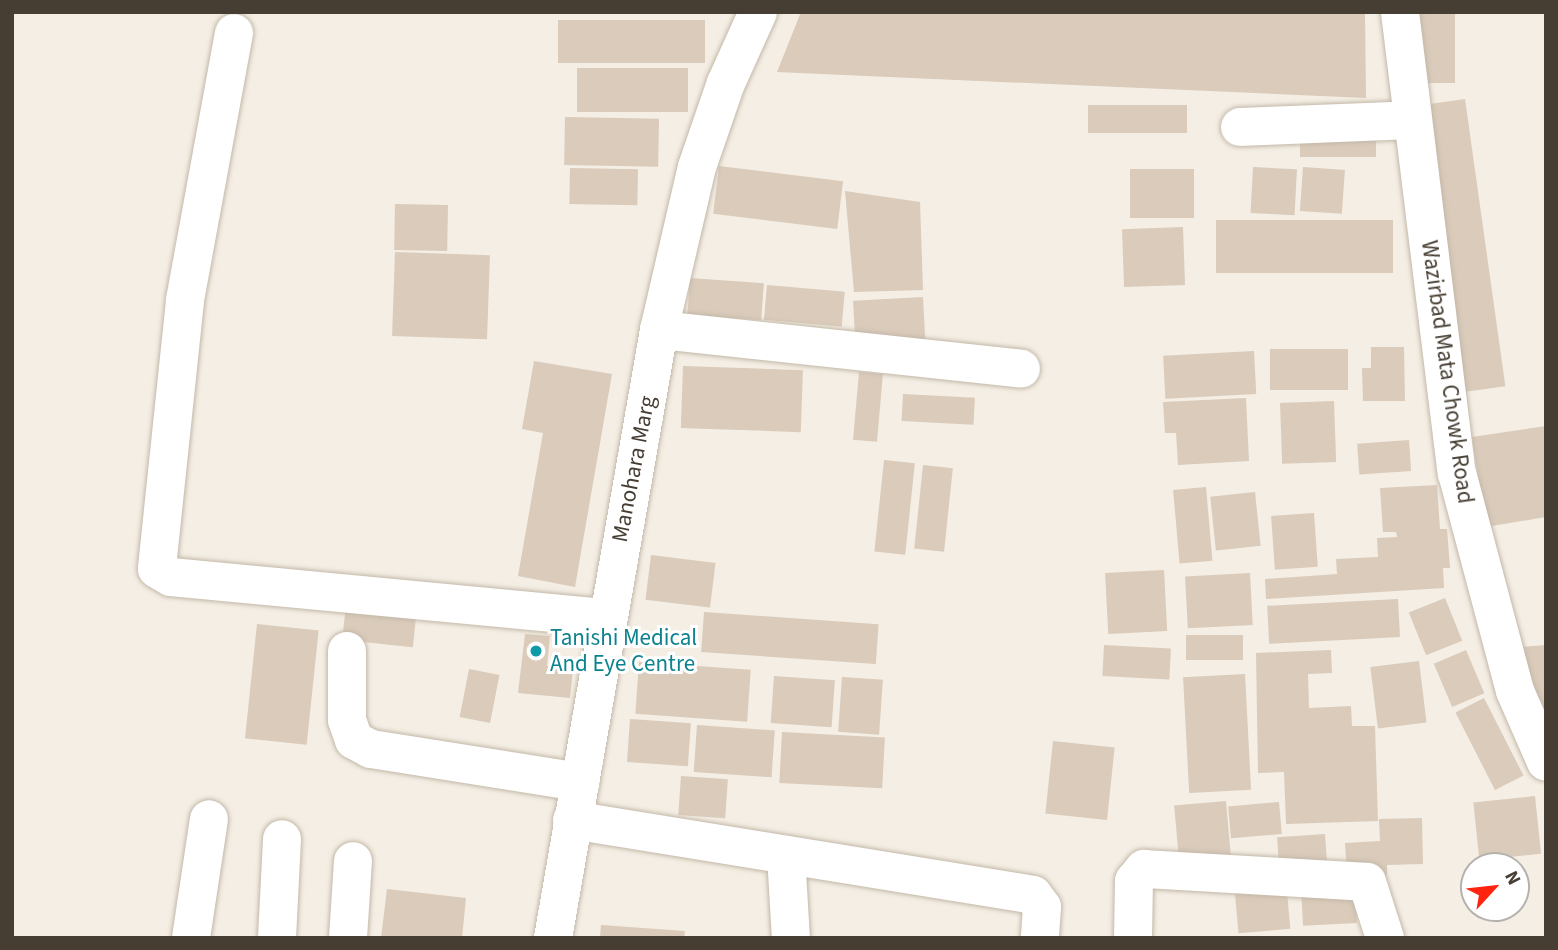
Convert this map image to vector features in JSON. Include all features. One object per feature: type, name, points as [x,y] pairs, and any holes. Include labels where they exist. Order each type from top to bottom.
[{"type":"street","name":"Manohara Marg","points":[[553,938],[606,618],[659,330],[697,167],[726,83],[758,12]]},
{"type":"street","name":"Wazirbad Mata Chowk Road","points":[[1399,12],[1411,120],[1452,410],[1457,473],[1536,720],[1546,762]]},
{"type":"street","points":[[234,33],[185,301],[157,569],[171,578],[606,618]]},
{"type":"street","points":[[1240,127],[1411,120]]},
{"type":"street","points":[[659,330],[1021,369]]},
{"type":"street","points":[[347,651],[347,720],[354,740],[371,749],[580,782]]},
{"type":"street","points":[[191,938],[209,819]]},
{"type":"street","points":[[572,820],[1033,895],[1042,907],[1040,938]]},
{"type":"street","points":[[277,938],[282,839]]},
{"type":"street","points":[[786,855],[791,938]]},
{"type":"street","points":[[348,938],[353,860]]},
{"type":"street","points":[[1133,938],[1134,881],[1144,869],[1367,882],[1385,938]]},
{"type":"building","points":[[801,12],[1365,12],[1366,98],[777,72]]},
{"type":"building","points":[[1417,12],[1455,12],[1455,83],[1417,83]]},
{"type":"building","points":[[558,20],[705,20],[705,63],[558,63]]},
{"type":"building","points":[[577,68],[688,68],[688,112],[577,112]]},
{"type":"building","points":[[1465,99],[1505,386],[1453,394],[1413,106]]},
{"type":"building","points":[[1088,105],[1187,105],[1187,133],[1088,133]]},
{"type":"building","points":[[565,117],[659,119],[658,167],[564,165]]},
{"type":"building","points":[[1300,138],[1376,138],[1376,157],[1300,157]]},
{"type":"building","points":[[719,166],[843,181],[837,229],[713,214]]},
{"type":"building","points":[[1253,167],[1297,169],[1295,215],[1251,213]]},
{"type":"building","points":[[1303,167],[1345,170],[1342,214],[1300,211]]},
{"type":"building","points":[[570,168],[638,169],[637,205],[569,204]]},
{"type":"building","points":[[1130,169],[1194,169],[1194,218],[1130,218]]},
{"type":"building","points":[[845,191],[920,202],[923,290],[854,292]]},
{"type":"building","points":[[395,204],[448,205],[447,251],[394,250]]},
{"type":"building","points":[[1216,220],[1393,220],[1393,273],[1216,273]]},
{"type":"building","points":[[1183,227],[1185,285],[1124,287],[1122,229]]},
{"type":"building","points":[[395,252],[490,255],[487,339],[392,336]]},
{"type":"building","points":[[690,278],[764,283],[761,320],[687,315]]},
{"type":"building","points":[[767,285],[845,292],[842,327],[764,320]]},
{"type":"building","points":[[923,297],[925,339],[855,343],[853,301]]},
{"type":"building","points":[[1371,347],[1404,347],[1405,401],[1363,401],[1362,368],[1371,368]]},
{"type":"building","points":[[1270,349],[1348,349],[1348,390],[1270,390]]},
{"type":"building","points":[[1254,351],[1256,394],[1165,399],[1163,356]]},
{"type":"building","points":[[534,361],[612,374],[575,587],[518,576],[543,433],[522,429]]},
{"type":"building","points":[[683,366],[803,370],[801,432],[681,428]]},
{"type":"building","points":[[859,372],[883,374],[877,442],[853,440]]},
{"type":"building","points":[[903,394],[975,398],[973,425],[902,421]]},
{"type":"building","points":[[1246,398],[1249,461],[1178,465],[1176,433],[1165,433],[1163,402]]},
{"type":"building","points":[[1334,401],[1336,462],[1282,464],[1280,403]]},
{"type":"building","points":[[1546,426],[1546,517],[1486,527],[1472,437]]},
{"type":"building","points":[[1409,440],[1411,471],[1359,475],[1357,444]]},
{"type":"building","points":[[884,460],[915,463],[905,555],[874,551]]},
{"type":"building","points":[[923,465],[953,468],[944,552],[914,549]]},
{"type":"building","points":[[1437,485],[1440,529],[1447,529],[1450,568],[1443,568],[1444,588],[1266,599],[1265,579],[1337,574],[1336,559],[1378,557],[1377,538],[1397,537],[1396,532],[1383,532],[1380,488]]},
{"type":"building","points":[[1206,487],[1212,561],[1180,564],[1173,490]]},
{"type":"building","points":[[1255,492],[1261,546],[1216,550],[1210,497]]},
{"type":"building","points":[[1314,513],[1318,567],[1275,570],[1271,516]]},
{"type":"building","points":[[651,555],[716,563],[710,608],[646,600]]},
{"type":"building","points":[[1164,570],[1167,631],[1108,634],[1105,573]]},
{"type":"building","points":[[1250,573],[1253,625],[1188,628],[1185,576]]},
{"type":"building","points":[[1445,598],[1462,641],[1426,655],[1409,613]]},
{"type":"building","points":[[1398,599],[1400,637],[1269,644],[1267,606]]},
{"type":"building","points":[[346,604],[417,611],[413,647],[342,640]]},
{"type":"building","points":[[704,612],[879,624],[876,664],[701,652]]},
{"type":"building","points":[[257,624],[319,630],[307,745],[245,738]]},
{"type":"building","name":"Tanishi Medical And Eye Centre","points":[[525,634],[550,636],[547,666],[573,669],[570,698],[518,693]]},
{"type":"building","points":[[1186,635],[1243,635],[1243,660],[1186,660]]},
{"type":"building","points":[[1104,645],[1171,649],[1169,679],[1102,676]]},
{"type":"building","points":[[1546,645],[1546,707],[1526,708],[1520,647]]},
{"type":"building","points":[[1331,650],[1332,673],[1308,674],[1309,708],[1351,706],[1352,726],[1375,726],[1378,821],[1286,824],[1284,772],[1258,773],[1256,653]]},
{"type":"building","points":[[1466,650],[1484,693],[1452,707],[1434,664]]},
{"type":"building","points":[[1419,661],[1427,723],[1378,729],[1370,667]]},
{"type":"building","points":[[639,662],[751,670],[747,722],[635,714]]},
{"type":"building","points":[[469,669],[499,675],[490,723],[460,717]]},
{"type":"building","points":[[1245,674],[1251,790],[1189,793],[1183,677]]},
{"type":"building","points":[[774,676],[835,680],[832,727],[771,723]]},
{"type":"building","points":[[842,677],[883,680],[879,735],[838,732]]},
{"type":"building","points":[[1484,698],[1523,776],[1495,790],[1455,713]]},
{"type":"building","points":[[630,719],[691,723],[688,766],[627,762]]},
{"type":"building","points":[[697,725],[775,730],[772,777],[694,772]]},
{"type":"building","points":[[782,732],[885,737],[882,788],[779,783]]},
{"type":"building","points":[[1053,741],[1115,747],[1107,820],[1045,814]]},
{"type":"building","points":[[681,776],[728,779],[725,818],[678,815]]},
{"type":"building","points":[[1535,796],[1541,854],[1479,852],[1473,802]]},
{"type":"building","points":[[1226,801],[1231,857],[1179,861],[1174,806]]},
{"type":"building","points":[[1279,802],[1282,834],[1231,838],[1228,806]]},
{"type":"building","points":[[1422,818],[1423,864],[1387,865],[1387,875],[1347,876],[1345,843],[1380,841],[1379,819]]},
{"type":"building","points":[[1325,834],[1327,863],[1279,866],[1277,837]]},
{"type":"building","points":[[1286,880],[1290,929],[1238,933],[1234,885]]},
{"type":"building","points":[[1355,886],[1357,923],[1303,926],[1301,889]]},
{"type":"building","points":[[387,889],[466,898],[462,938],[381,938]]},
{"type":"building","points":[[601,925],[685,931],[684,938],[600,938]]},
{"type":"place","name":"Tanishi Medical And Eye Centre","points":[[536,651]]}]
